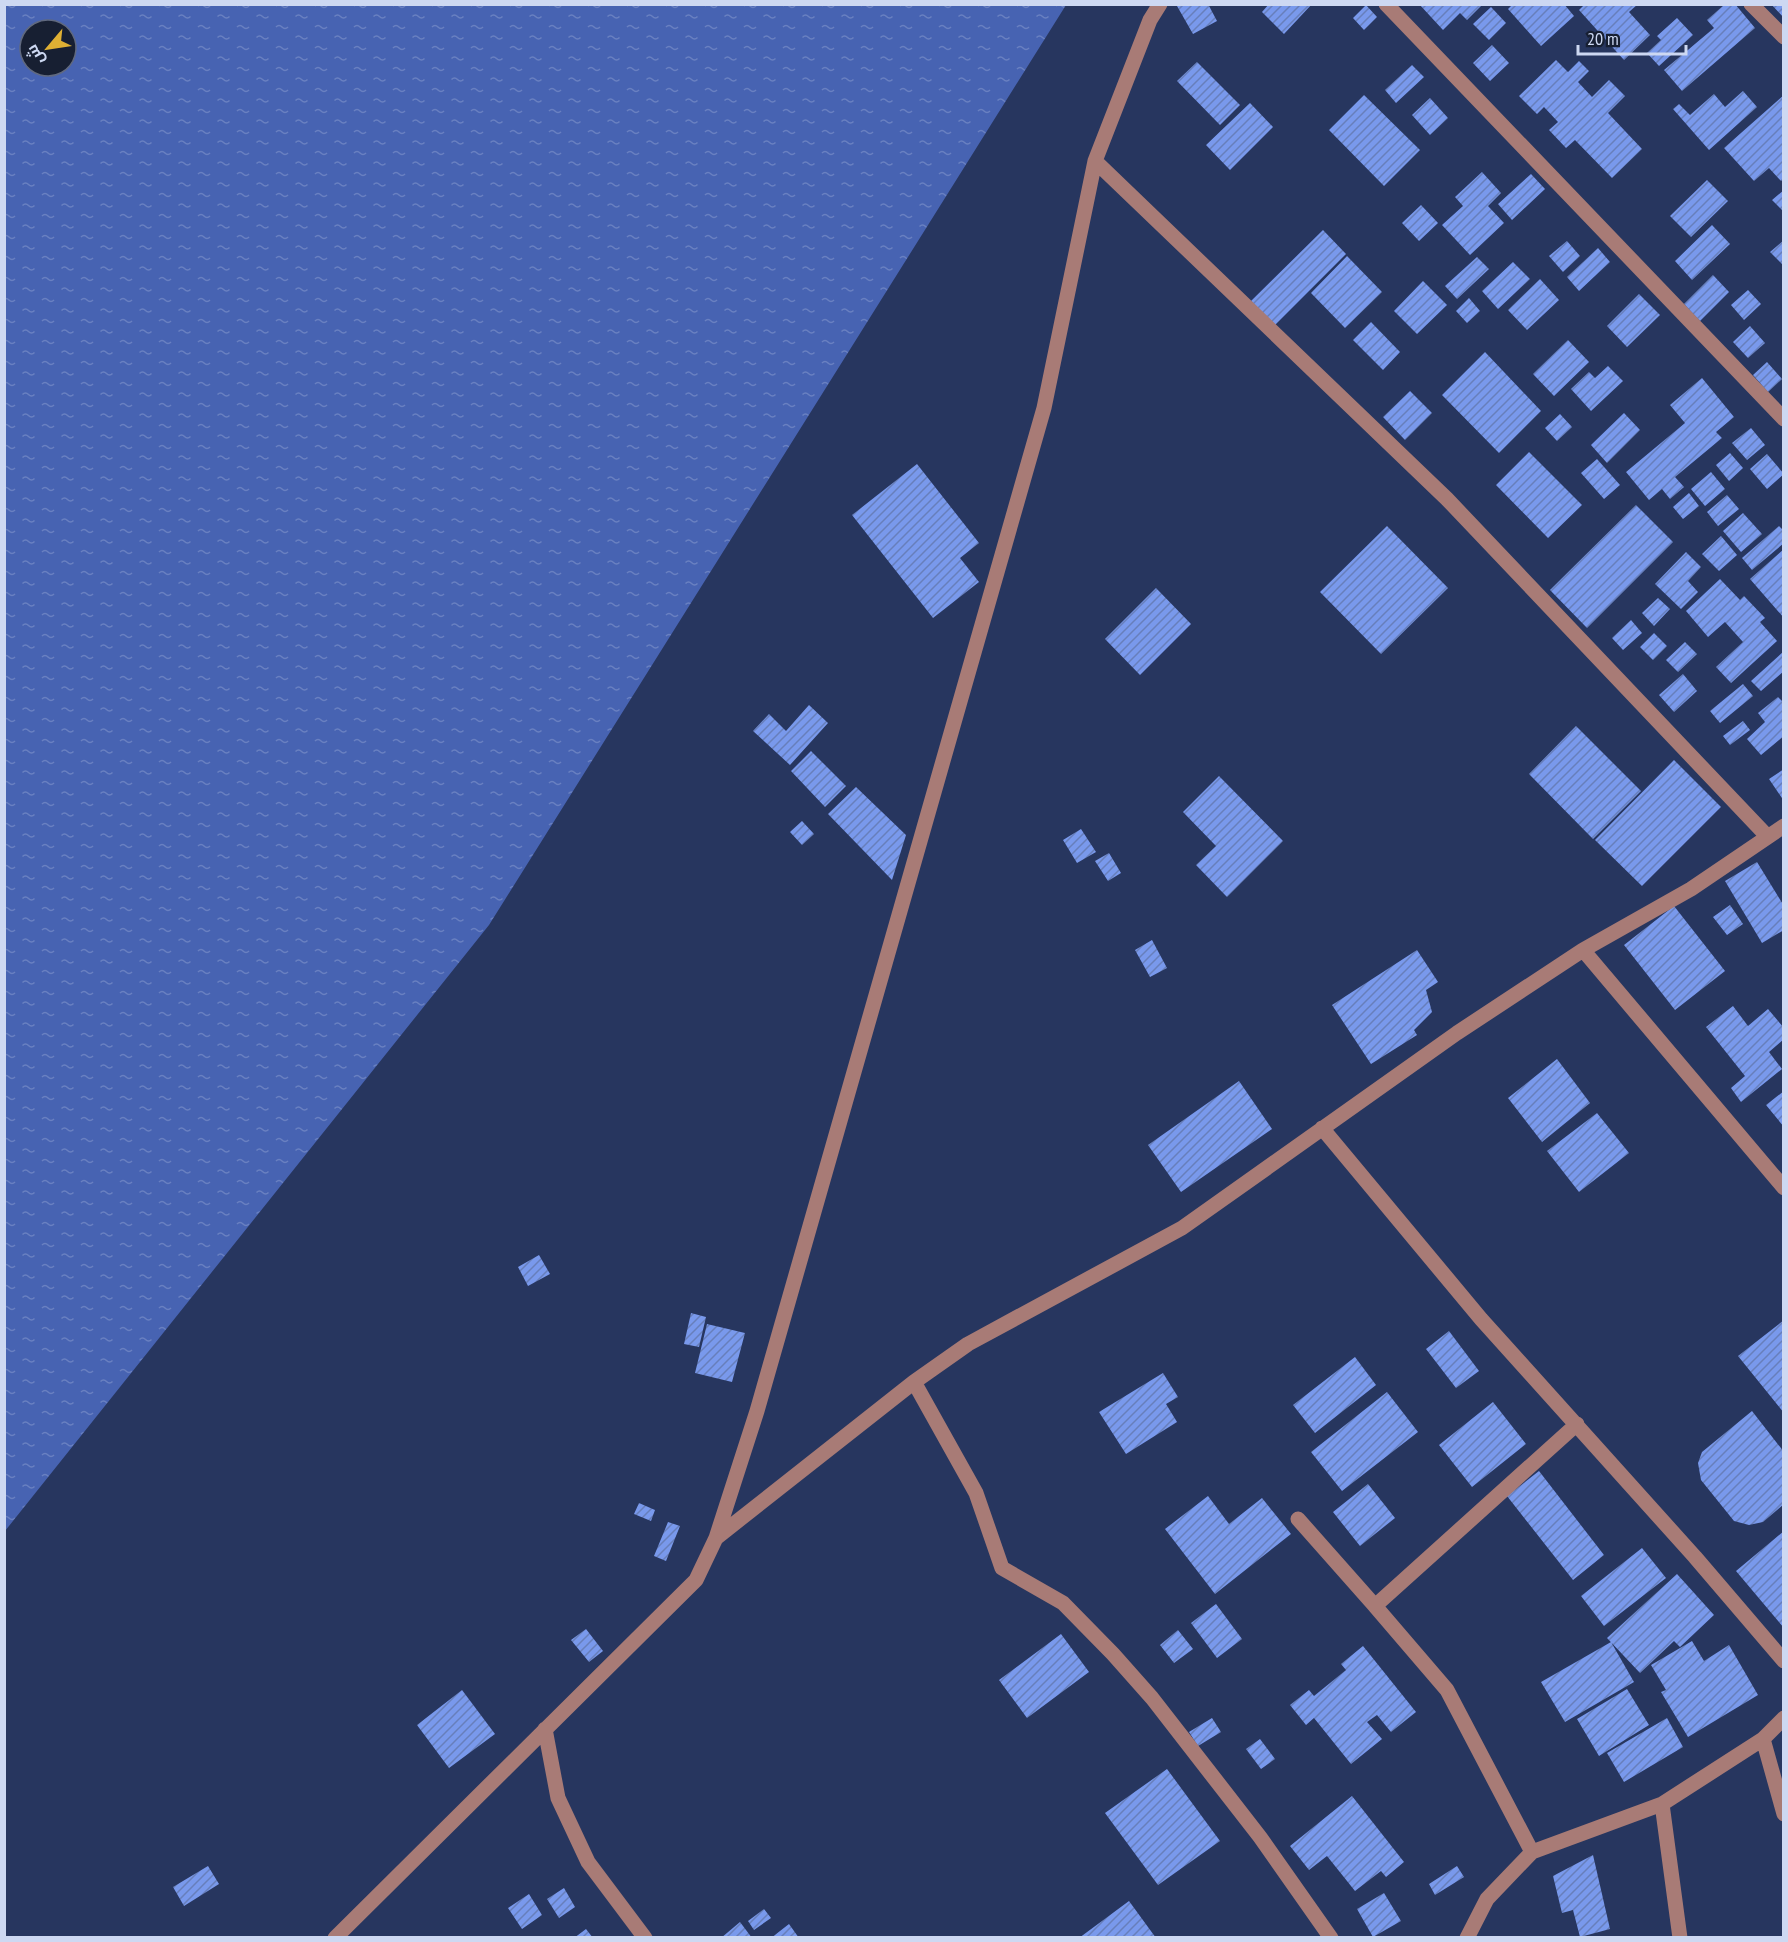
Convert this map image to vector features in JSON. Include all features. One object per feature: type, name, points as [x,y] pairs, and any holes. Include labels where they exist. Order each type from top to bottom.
[{"type":"street","points":[[335,1938],[696,1580],[716,1538],[757,1411],[1044,408],[1095,160],[1150,20],[1160,4]]},
{"type":"street","points":[[1386,4],[1784,419]]},
{"type":"street","points":[[1751,4],[1784,37]]},
{"type":"street","points":[[1095,160],[1447,499],[1767,836]]},
{"type":"street","points":[[716,1538],[914,1382],[968,1344],[1182,1228],[1322,1128],[1583,950],[1691,889],[1784,826]]},
{"type":"street","points":[[1583,950],[1784,1188]]},
{"type":"street","points":[[1322,1128],[1481,1319],[1577,1424],[1784,1661]]},
{"type":"street","points":[[914,1382],[976,1493],[1002,1568],[1063,1603],[1113,1654],[1152,1698],[1260,1837],[1331,1938]]},
{"type":"street","points":[[1375,1606],[1577,1424]]},
{"type":"street","points":[[1298,1519],[1447,1690],[1532,1852]]},
{"type":"street","points":[[1467,1938],[1487,1899],[1532,1852],[1662,1804],[1763,1739],[1784,1718]]},
{"type":"street","points":[[545,1729],[558,1798],[588,1862],[645,1938]]},
{"type":"street","points":[[1763,1739],[1784,1814]]},
{"type":"street","points":[[1662,1804],[1680,1938]]},
{"type":"water","points":[[5,4],[1066,5],[489,925],[5,1531]]},
{"type":"building","points":[[1180,4],[1208,4],[1217,21],[1193,34],[1177,6]]},
{"type":"building","points":[[1269,4],[1312,4],[1284,34],[1262,12]]},
{"type":"building","points":[[1419,4],[1483,4],[1467,20],[1460,13],[1443,30]]},
{"type":"building","points":[[1513,4],[1564,4],[1574,16],[1541,46],[1508,9]]},
{"type":"building","points":[[1585,4],[1638,4],[1629,12],[1650,35],[1624,60],[1579,10]]},
{"type":"building","points":[[1725,4],[1735,4],[1755,28],[1682,91],[1664,70],[1714,28],[1707,20]]},
{"type":"building","points":[[1771,4],[1784,4],[1784,18]]},
{"type":"building","points":[[1366,5],[1377,17],[1364,30],[1353,18]]},
{"type":"building","points":[[1491,7],[1506,23],[1489,40],[1473,24]]},
{"type":"building","points":[[1677,18],[1693,35],[1659,66],[1647,53],[1661,40],[1657,36]]},
{"type":"building","points":[[1492,45],[1509,63],[1490,81],[1473,63]]},
{"type":"building","points":[[1556,60],[1568,72],[1579,61],[1589,71],[1578,82],[1592,97],[1609,80],[1625,96],[1608,113],[1642,149],[1612,178],[1575,140],[1566,148],[1549,130],[1558,122],[1544,107],[1537,114],[1519,96]]},
{"type":"building","points":[[1197,62],[1240,105],[1220,125],[1177,81]]},
{"type":"building","points":[[1412,65],[1424,77],[1396,103],[1385,90]]},
{"type":"building","points":[[1743,91],[1757,107],[1709,150],[1673,109],[1679,104],[1690,115],[1714,94],[1725,107]]},
{"type":"building","points":[[1364,95],[1420,150],[1384,186],[1329,130]]},
{"type":"building","points":[[1784,95],[1784,179],[1781,181],[1769,168],[1754,181],[1724,148]]},
{"type":"building","points":[[1430,98],[1448,118],[1430,135],[1412,115]]},
{"type":"building","points":[[1250,103],[1273,127],[1230,170],[1206,145]]},
{"type":"building","points":[[1482,172],[1501,193],[1488,206],[1504,223],[1470,255],[1442,225],[1463,206],[1455,197]]},
{"type":"building","points":[[1531,174],[1545,189],[1512,220],[1498,204]]},
{"type":"building","points":[[1707,180],[1728,201],[1691,237],[1670,216]]},
{"type":"building","points":[[1784,190],[1784,212],[1772,200]]},
{"type":"building","points":[[1421,205],[1438,223],[1419,241],[1402,223]]},
{"type":"building","points":[[1712,225],[1730,244],[1692,280],[1675,261]]},
{"type":"building","points":[[1323,230],[1346,254],[1275,325],[1251,301]]},
{"type":"building","points":[[1784,240],[1784,266],[1770,252]]},
{"type":"building","points":[[1567,241],[1580,256],[1563,272],[1549,256]]},
{"type":"building","points":[[1598,248],[1610,262],[1579,291],[1567,277]]},
{"type":"building","points":[[1347,256],[1382,292],[1345,328],[1311,293]]},
{"type":"building","points":[[1477,257],[1489,269],[1457,299],[1445,286]]},
{"type":"building","points":[[1513,262],[1530,279],[1498,309],[1482,291]]},
{"type":"building","points":[[1713,275],[1729,292],[1700,321],[1684,304]]},
{"type":"building","points":[[1540,279],[1559,300],[1527,330],[1508,310]]},
{"type":"building","points":[[1423,281],[1447,305],[1417,334],[1394,311]]},
{"type":"building","points":[[1748,290],[1761,304],[1744,320],[1731,305]]},
{"type":"building","points":[[1639,294],[1660,315],[1627,347],[1607,326]]},
{"type":"building","points":[[1469,298],[1480,311],[1467,323],[1456,311]]},
{"type":"building","points":[[1371,322],[1400,352],[1383,370],[1353,340]]},
{"type":"building","points":[[1750,326],[1765,343],[1748,358],[1733,342]]},
{"type":"building","points":[[1568,340],[1589,362],[1554,396],[1533,374]]},
{"type":"building","points":[[1485,352],[1541,411],[1499,453],[1442,395]]},
{"type":"building","points":[[1767,362],[1782,379],[1768,392],[1753,375]]},
{"type":"building","points":[[1608,366],[1623,381],[1591,411],[1571,389],[1589,372],[1595,378]]},
{"type":"building","points":[[1702,378],[1734,417],[1716,432],[1722,438],[1675,477],[1684,487],[1670,499],[1662,489],[1649,500],[1626,472],[1685,423],[1670,405]]},
{"type":"building","points":[[1410,391],[1432,413],[1405,440],[1383,417]]},
{"type":"building","points":[[1624,413],[1640,430],[1607,463],[1591,445]]},
{"type":"building","points":[[1560,414],[1572,427],[1557,441],[1545,428]]},
{"type":"building","points":[[1751,428],[1765,445],[1747,460],[1732,443]]},
{"type":"building","points":[[1529,452],[1582,505],[1548,538],[1496,485]]},
{"type":"building","points":[[1730,453],[1743,468],[1729,481],[1716,465]]},
{"type":"building","points":[[1767,454],[1784,474],[1767,489],[1750,469]]},
{"type":"building","points":[[1597,459],[1620,485],[1604,499],[1581,473]]},
{"type":"building","points":[[917,464],[979,543],[960,558],[979,582],[933,618],[852,515]]},
{"type":"building","points":[[1711,472],[1725,489],[1705,506],[1691,489]]},
{"type":"building","points":[[1689,493],[1699,506],[1683,519],[1673,507]]},
{"type":"building","points":[[1727,495],[1739,509],[1718,526],[1707,512]]},
{"type":"building","points":[[1636,505],[1673,542],[1587,628],[1550,590]]},
{"type":"building","points":[[1743,513],[1762,534],[1741,552],[1723,531]]},
{"type":"building","points":[[1387,526],[1448,588],[1381,654],[1320,592]]},
{"type":"building","points":[[1779,526],[1784,531],[1784,543],[1752,570],[1742,558]]},
{"type":"building","points":[[1721,536],[1737,555],[1719,571],[1702,554]]},
{"type":"building","points":[[1784,549],[1784,618],[1750,579]]},
{"type":"building","points":[[1686,552],[1701,567],[1688,581],[1698,592],[1681,609],[1655,584]]},
{"type":"building","points":[[1720,579],[1740,600],[1744,596],[1765,618],[1760,622],[1777,641],[1731,683],[1716,667],[1743,642],[1725,622],[1708,637],[1686,611]]},
{"type":"building","points":[[1156,588],[1191,624],[1140,675],[1105,639]]},
{"type":"building","points":[[1658,598],[1670,609],[1654,626],[1642,613]]},
{"type":"building","points":[[1631,620],[1642,633],[1623,650],[1612,638]]},
{"type":"building","points":[[1654,633],[1667,646],[1653,660],[1640,647]]},
{"type":"building","points":[[1685,642],[1697,654],[1678,672],[1666,660]]},
{"type":"building","points":[[1784,651],[1784,671],[1761,691],[1751,681]]},
{"type":"building","points":[[1683,674],[1697,691],[1674,712],[1659,695]]},
{"type":"building","points":[[1743,684],[1753,696],[1720,723],[1710,711]]},
{"type":"building","points":[[1778,697],[1784,703],[1784,736],[1761,755],[1747,739],[1765,722],[1758,713]]},
{"type":"building","points":[[809,705],[828,723],[790,765],[753,731],[769,714],[786,731]]},
{"type":"building","points":[[1743,721],[1750,730],[1730,745],[1723,736]]},
{"type":"building","points":[[1576,726],[1641,791],[1593,839],[1529,774]]},
{"type":"building","points":[[811,751],[846,786],[825,807],[791,771]]},
{"type":"building","points":[[1674,760],[1721,807],[1642,886],[1595,840]]},
{"type":"building","points":[[1784,769],[1784,801],[1769,779]]},
{"type":"building","points":[[1219,776],[1283,841],[1227,897],[1196,865],[1216,846],[1183,812]]},
{"type":"building","points":[[856,787],[906,835],[892,880],[828,814]]},
{"type":"building","points":[[802,821],[814,834],[802,845],[790,832]]},
{"type":"building","points":[[1081,829],[1096,852],[1077,863],[1063,840]]},
{"type":"building","points":[[1109,853],[1121,873],[1108,881],[1095,861]]},
{"type":"building","points":[[1757,862],[1784,906],[1784,930],[1762,943],[1725,881]]},
{"type":"building","points":[[1730,905],[1743,924],[1727,935],[1713,917]]},
{"type":"building","points":[[1674,906],[1725,971],[1675,1010],[1624,945]]},
{"type":"building","points":[[1152,940],[1167,968],[1150,977],[1135,950]]},
{"type":"building","points":[[1417,950],[1438,982],[1426,990],[1432,1012],[1414,1030],[1417,1035],[1371,1064],[1332,1005]]},
{"type":"building","points":[[1733,1006],[1748,1026],[1768,1009],[1784,1028],[1784,1039],[1769,1052],[1782,1069],[1741,1102],[1731,1088],[1745,1076],[1706,1027]]},
{"type":"building","points":[[1557,1059],[1590,1103],[1542,1142],[1508,1098]]},
{"type":"building","points":[[1239,1081],[1272,1129],[1181,1192],[1148,1145]]},
{"type":"building","points":[[1784,1091],[1784,1127],[1766,1105]]},
{"type":"building","points":[[1597,1113],[1629,1153],[1579,1192],[1547,1151]]},
{"type":"building","points":[[539,1255],[550,1274],[528,1286],[518,1267]]},
{"type":"building","points":[[691,1313],[706,1317],[699,1347],[684,1344]]},
{"type":"building","points":[[1784,1320],[1784,1413],[1738,1356]]},
{"type":"building","points":[[707,1324],[745,1333],[732,1382],[695,1373]]},
{"type":"building","points":[[1449,1331],[1479,1371],[1456,1388],[1426,1349]]},
{"type":"building","points":[[1355,1357],[1376,1385],[1315,1433],[1293,1405]]},
{"type":"building","points":[[1163,1373],[1178,1397],[1166,1404],[1177,1422],[1126,1454],[1099,1412]]},
{"type":"building","points":[[1387,1392],[1418,1432],[1342,1491],[1311,1452]]},
{"type":"building","points":[[1493,1402],[1526,1444],[1472,1487],[1439,1445]]},
{"type":"building","points":[[1752,1411],[1784,1452],[1784,1504],[1763,1522],[1749,1525],[1734,1521],[1701,1480],[1698,1463],[1702,1452]]},
{"type":"building","points":[[1539,1471],[1604,1555],[1573,1580],[1507,1496]]},
{"type":"building","points":[[1368,1484],[1395,1518],[1360,1546],[1333,1512]]},
{"type":"building","points":[[1208,1496],[1229,1524],[1262,1498],[1291,1534],[1215,1594],[1165,1529]]},
{"type":"building","points":[[639,1503],[655,1510],[651,1521],[634,1514]]},
{"type":"building","points":[[668,1522],[680,1526],[666,1561],[654,1556]]},
{"type":"building","points":[[1784,1531],[1784,1628],[1736,1571]]},
{"type":"building","points":[[1642,1548],[1666,1578],[1604,1626],[1581,1596]]},
{"type":"building","points":[[1677,1574],[1714,1615],[1680,1647],[1674,1641],[1640,1673],[1607,1638]]},
{"type":"building","points":[[1216,1604],[1242,1639],[1217,1658],[1191,1623]]},
{"type":"building","points":[[586,1629],[603,1651],[589,1662],[571,1640]]},
{"type":"building","points":[[1178,1630],[1193,1649],[1174,1663],[1160,1645]]},
{"type":"building","points":[[1061,1634],[1089,1672],[1027,1718],[999,1680]]},
{"type":"building","points":[[1692,1641],[1704,1661],[1729,1645],[1758,1695],[1688,1737],[1661,1692],[1666,1690],[1651,1665]]},
{"type":"building","points":[[1611,1642],[1634,1682],[1565,1722],[1541,1682]]},
{"type":"building","points":[[1363,1646],[1416,1712],[1391,1732],[1377,1715],[1367,1722],[1382,1739],[1351,1764],[1314,1718],[1306,1725],[1290,1705],[1309,1690],[1314,1696],[1346,1670],[1341,1664]]},
{"type":"building","points":[[1627,1689],[1649,1725],[1599,1756],[1577,1719]]},
{"type":"building","points":[[462,1690],[495,1734],[449,1768],[417,1725]]},
{"type":"building","points":[[1212,1718],[1221,1732],[1198,1746],[1189,1732]]},
{"type":"building","points":[[1667,1718],[1683,1747],[1624,1782],[1607,1753]]},
{"type":"building","points":[[1260,1739],[1275,1759],[1261,1769],[1246,1749]]},
{"type":"building","points":[[1167,1769],[1220,1841],[1158,1885],[1105,1813]]},
{"type":"building","points":[[1352,1796],[1404,1862],[1386,1877],[1381,1871],[1355,1891],[1327,1856],[1309,1870],[1290,1846]]},
{"type":"building","points":[[1593,1855],[1610,1929],[1580,1937],[1573,1910],[1562,1913],[1553,1876]]},
{"type":"building","points":[[208,1866],[219,1884],[184,1906],[173,1887]]},
{"type":"building","points":[[1457,1866],[1464,1877],[1435,1895],[1429,1884]]},
{"type":"building","points":[[564,1888],[575,1907],[559,1918],[547,1899]]},
{"type":"building","points":[[1384,1893],[1401,1921],[1373,1937],[1357,1909]]},
{"type":"building","points":[[529,1894],[542,1915],[522,1929],[508,1908]]},
{"type":"building","points":[[1129,1901],[1156,1938],[1079,1938]]},
{"type":"building","points":[[764,1909],[771,1918],[754,1930],[748,1921]]},
{"type":"building","points":[[740,1922],[752,1938],[721,1938]]},
{"type":"building","points":[[789,1924],[799,1938],[771,1938]]},
{"type":"building","points":[[586,1929],[593,1938],[574,1938]]}]
